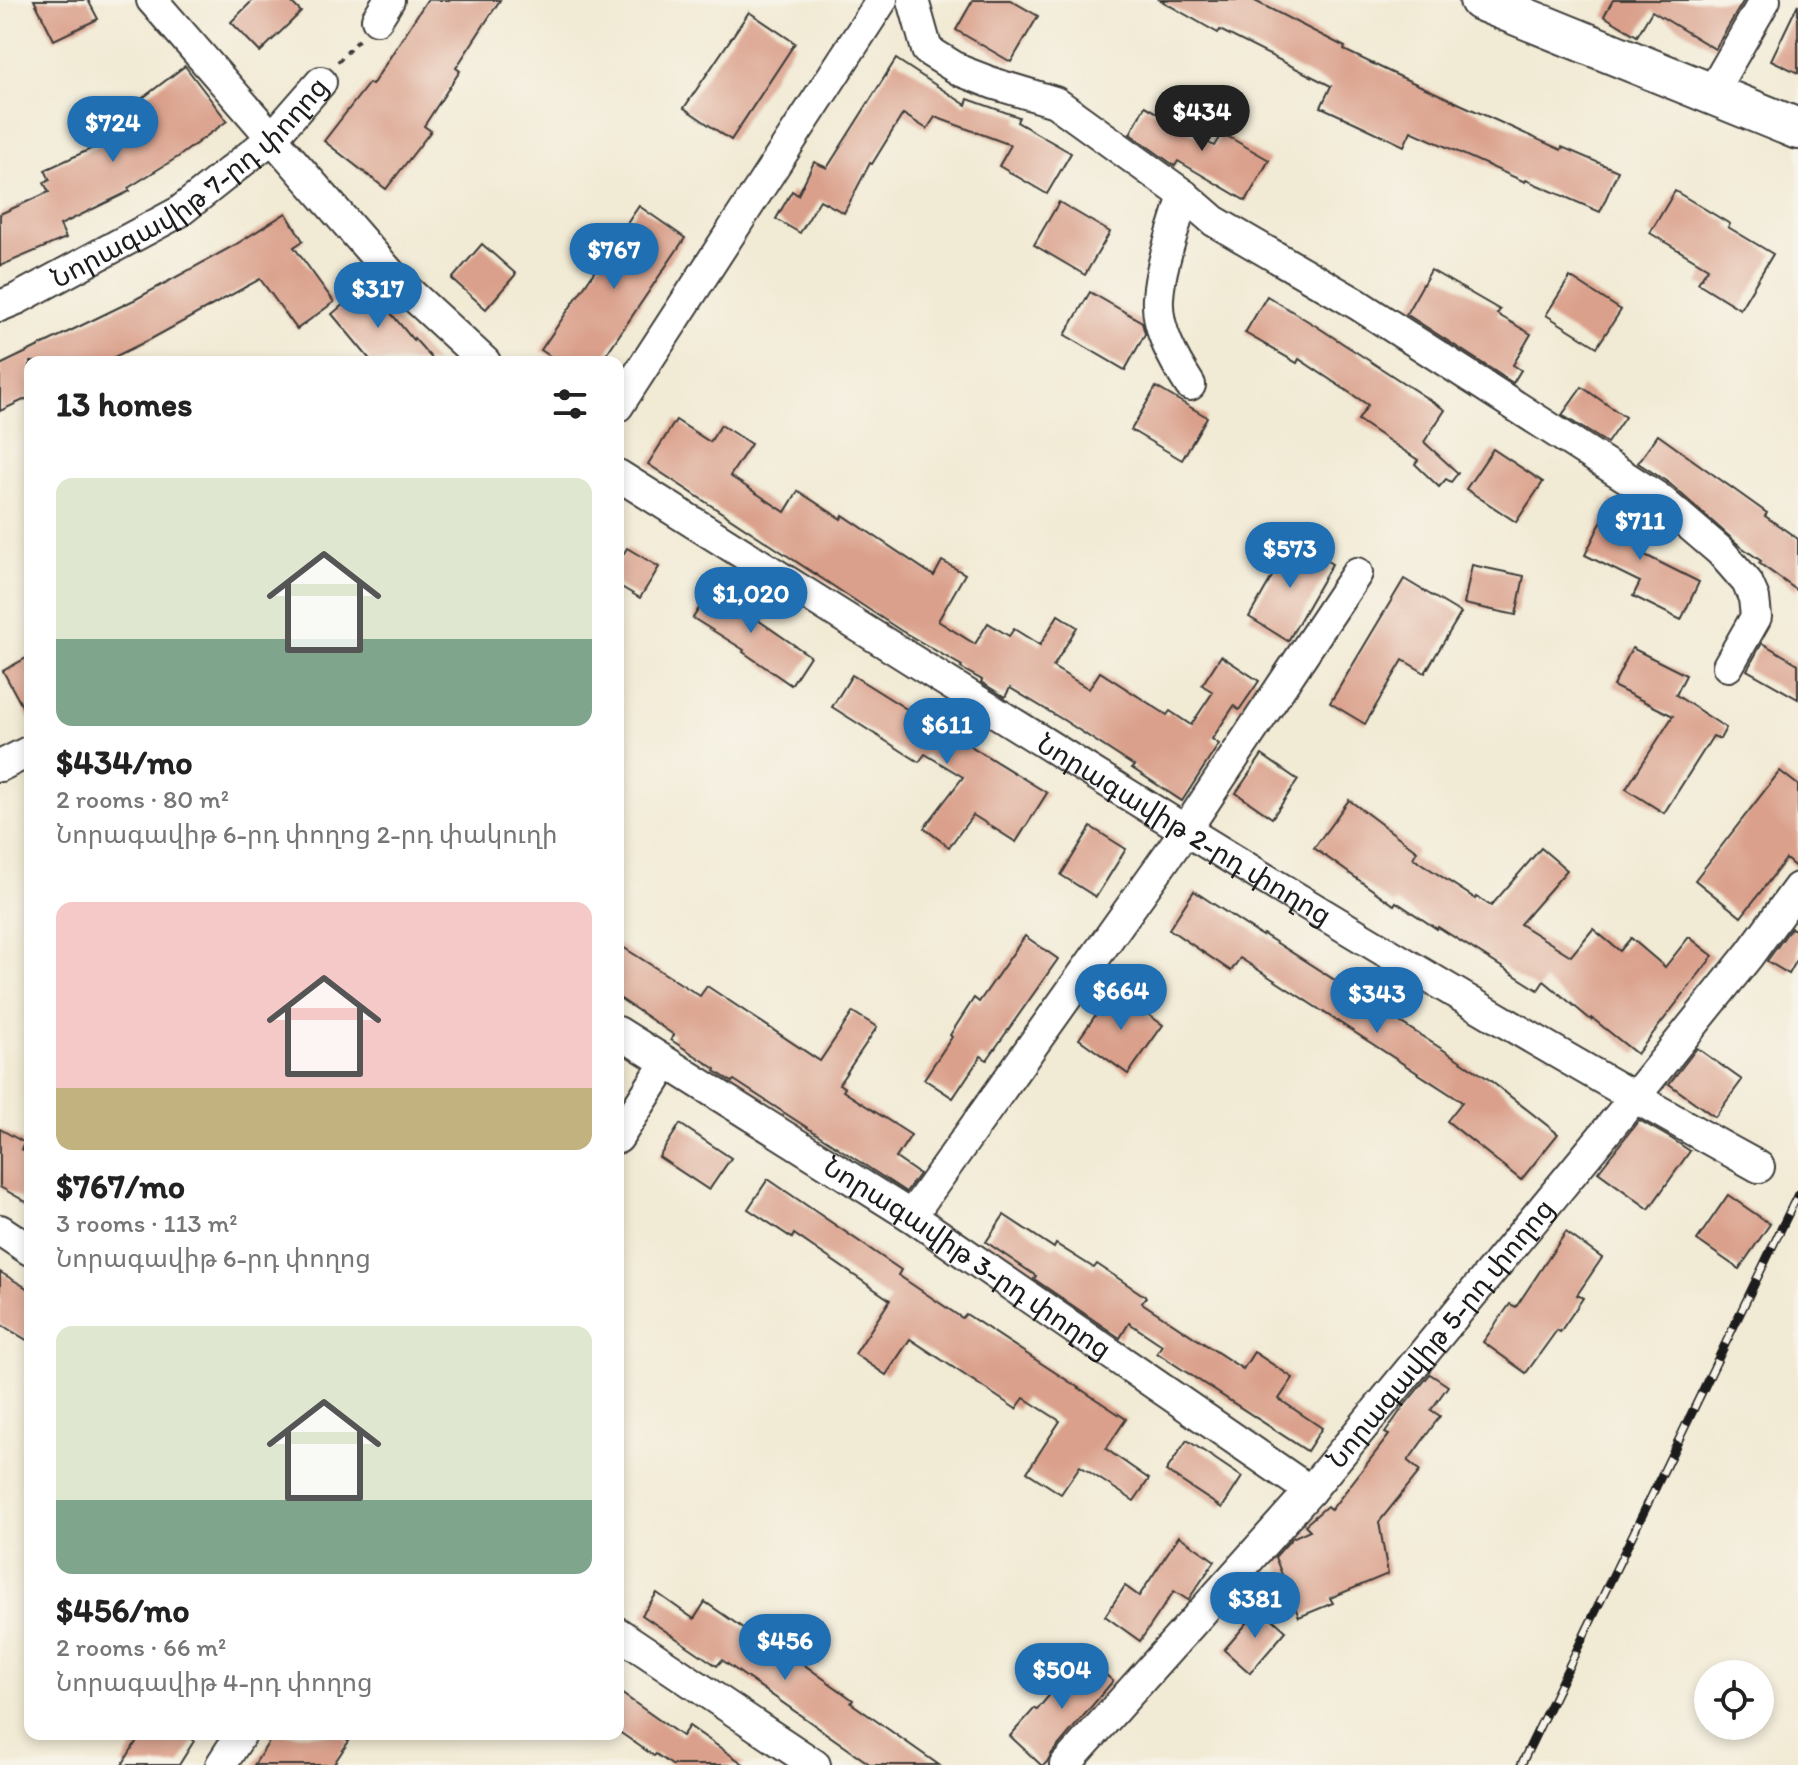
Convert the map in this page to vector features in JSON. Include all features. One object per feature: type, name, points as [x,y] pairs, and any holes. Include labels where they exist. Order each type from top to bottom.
[{"type":"main road","points":[[1480,0],[1798,129]]},
{"type":"street","points":[[152,0],[396,280],[478,356]]},
{"type":"street","points":[[624,397],[882,0]]},
{"type":"street","points":[[913,0],[927,50],[961,71],[1055,102],[1184,195],[1214,221],[1357,304],[1657,497],[1720,551],[1747,582],[1754,598],[1756,617],[1728,666]]},
{"type":"street","points":[[1711,94],[1765,0]]},
{"type":"street","name":"Նորագավիթ 7-րդ փողոց","points":[[0,306],[179,212],[272,138],[321,82]]},
{"type":"street","points":[[1184,195],[1161,276],[1158,300],[1163,331],[1176,363],[1190,385]]},
{"type":"street","name":"Նորագավիթ 2-րդ փողոց","points":[[624,479],[1185,831],[1634,1098],[1759,1167]]},
{"type":"street","points":[[911,1216],[1185,831],[1357,573]]},
{"type":"street","points":[[0,766],[24,754]]},
{"type":"street","name":"Նորագավիթ 5-րդ փողոց","points":[[1065,1765],[1310,1491],[1634,1098],[1749,955],[1798,888]]},
{"type":"street","name":"Նորագավիթ 3-րդ փողոց","points":[[624,1036],[911,1216],[1310,1491]]},
{"type":"street","points":[[624,1129],[666,1063]]},
{"type":"street","points":[[0,1230],[24,1246]]},
{"type":"street","points":[[624,1637],[815,1765]]},
{"type":"street","points":[[221,1765],[237,1740]]},
{"type":"path","name":"Նորագավիթ 7-րդ փողոց","points":[[321,82],[383,9]]},
{"type":"building","points":[[34,0],[88,0],[98,19],[54,40]]},
{"type":"building","points":[[253,0],[289,0],[301,12],[260,52],[231,22]]},
{"type":"building","points":[[427,0],[500,0],[456,68],[460,71],[424,126],[431,131],[386,189],[324,141],[369,83],[372,85]]},
{"type":"building","points":[[973,0],[1010,0],[1038,16],[1011,62],[956,30]]},
{"type":"building","points":[[1160,0],[1253,0],[1390,72],[1561,150],[1562,147],[1618,171],[1600,212],[1411,131],[1404,146],[1321,107],[1331,86],[1220,30],[1218,33]]},
{"type":"building","points":[[1613,0],[1744,0],[1715,49],[1652,11],[1637,36],[1604,16]]},
{"type":"building","points":[[1798,4],[1798,73],[1771,60]]},
{"type":"building","points":[[749,12],[795,43],[731,140],[684,108]]},
{"type":"building","points":[[896,59],[966,105],[968,99],[1019,117],[1017,122],[1071,153],[1047,194],[999,166],[1011,145],[935,117],[927,129],[903,114],[870,163],[844,213],[820,200],[800,233],[776,219],[792,191],[798,195],[814,162],[827,168]]},
{"type":"building","points":[[185,66],[227,121],[128,188],[130,191],[60,225],[66,238],[0,266],[0,214],[49,192],[44,183],[50,180],[45,170],[108,141],[103,131],[145,107],[140,100]]},
{"type":"building","points":[[1145,106],[1214,146],[1222,133],[1269,160],[1246,201],[1178,161],[1175,166],[1130,134]]},
{"type":"building","points":[[1675,191],[1773,254],[1740,309],[1698,283],[1708,268],[1650,233]]},
{"type":"building","points":[[1059,202],[1110,232],[1085,275],[1034,245]]},
{"type":"building","points":[[639,206],[685,238],[605,356],[550,356],[541,350]]},
{"type":"building","points":[[286,213],[303,241],[294,247],[334,302],[297,329],[260,279],[116,356],[24,356],[24,400],[0,411],[0,365],[136,299]]},
{"type":"building","points":[[482,244],[516,274],[486,309],[452,279]]},
{"type":"building","points":[[1431,270],[1500,310],[1497,314],[1531,334],[1513,365],[1521,370],[1513,383],[1406,314]]},
{"type":"building","points":[[1570,277],[1621,310],[1597,347],[1546,315]]},
{"type":"building","points":[[367,284],[430,356],[367,356],[332,314]]},
{"type":"building","points":[[1090,292],[1142,322],[1145,334],[1125,370],[1065,335]]},
{"type":"building","points":[[1267,296],[1445,410],[1424,442],[1458,473],[1451,482],[1446,479],[1439,487],[1415,464],[1418,460],[1358,420],[1368,405],[1299,359],[1297,363],[1245,333]]},
{"type":"building","points":[[1156,387],[1207,417],[1182,460],[1131,430]]},
{"type":"building","points":[[1582,387],[1625,417],[1607,443],[1562,415]]},
{"type":"building","points":[[676,420],[710,442],[721,425],[751,444],[730,476],[785,512],[798,491],[841,519],[843,515],[934,576],[942,561],[965,574],[938,621],[975,644],[988,623],[1009,636],[1014,629],[1040,645],[1058,615],[1077,627],[1053,667],[1089,689],[1100,672],[1167,715],[1170,711],[1191,725],[1213,692],[1202,685],[1221,656],[1259,681],[1239,710],[1234,706],[1212,739],[1219,744],[1182,801],[1132,768],[1134,766],[1010,688],[1005,697],[981,682],[962,666],[900,630],[648,464]]},
{"type":"building","points":[[1658,435],[1798,539],[1798,591],[1759,563],[1761,561],[1669,483],[1638,463]]},
{"type":"building","points":[[1493,449],[1543,482],[1516,522],[1466,489]]},
{"type":"building","points":[[1612,500],[1649,518],[1638,542],[1643,545],[1639,552],[1699,582],[1681,620],[1633,596],[1640,582],[1585,555]]},
{"type":"building","points":[[1293,540],[1332,564],[1288,641],[1249,617]]},
{"type":"building","points":[[627,548],[659,567],[640,598],[624,589],[624,553]]},
{"type":"building","points":[[1472,565],[1524,576],[1516,615],[1464,604]]},
{"type":"building","points":[[1404,579],[1461,613],[1425,673],[1403,660],[1365,724],[1330,703]]},
{"type":"building","points":[[713,586],[761,617],[758,620],[810,656],[791,685],[693,618]]},
{"type":"building","points":[[1762,643],[1798,664],[1798,699],[1747,670]]},
{"type":"building","points":[[1632,648],[1686,675],[1676,695],[1726,728],[1720,739],[1713,736],[1664,813],[1626,789],[1673,716],[1613,686]]},
{"type":"building","points":[[24,659],[24,710],[3,671]]},
{"type":"building","points":[[852,675],[1047,793],[1016,842],[973,815],[949,847],[924,828],[963,777],[925,754],[919,762],[832,707]]},
{"type":"building","points":[[1262,755],[1298,780],[1272,818],[1236,793]]},
{"type":"building","points":[[1780,771],[1798,785],[1798,869],[1786,859],[1741,917],[1695,880]]},
{"type":"building","points":[[1349,800],[1417,851],[1413,858],[1491,906],[1541,848],[1567,870],[1520,924],[1571,956],[1593,929],[1620,951],[1631,938],[1665,967],[1689,937],[1713,956],[1637,1054],[1544,981],[1538,990],[1396,902],[1394,905],[1314,848]]},
{"type":"building","points":[[1091,827],[1126,849],[1096,897],[1061,875]]},
{"type":"building","points":[[1194,891],[1487,1078],[1558,1134],[1521,1180],[1447,1121],[1462,1102],[1240,958],[1231,971],[1169,929]]},
{"type":"building","points":[[1791,928],[1798,931],[1798,958],[1789,974],[1767,961]]},
{"type":"building","points":[[1025,936],[1058,959],[987,1060],[981,1056],[953,1098],[924,1079],[974,998],[979,1002]]},
{"type":"building","points":[[624,948],[700,996],[707,986],[820,1061],[853,1012],[877,1027],[839,1084],[845,1088],[843,1091],[911,1135],[896,1158],[919,1174],[906,1192],[734,1080],[732,1082],[715,1071],[671,1040],[674,1035],[624,1001]]},
{"type":"building","points":[[1113,990],[1163,1025],[1128,1074],[1079,1039]]},
{"type":"building","points":[[1697,1048],[1742,1080],[1715,1117],[1669,1084]]},
{"type":"building","points":[[1639,1120],[1690,1151],[1649,1209],[1598,1172]]},
{"type":"building","points":[[680,1124],[731,1158],[709,1190],[659,1157]]},
{"type":"building","points":[[0,1129],[24,1142],[21,1149],[24,1151],[24,1201],[0,1187]]},
{"type":"building","points":[[768,1179],[901,1270],[898,1275],[962,1318],[966,1314],[1126,1419],[1106,1449],[1149,1479],[1134,1501],[1080,1466],[1061,1494],[1027,1472],[1060,1421],[1024,1398],[1016,1409],[910,1339],[886,1375],[855,1354],[890,1300],[794,1234],[792,1238],[748,1209]]},
{"type":"building","points":[[1728,1195],[1770,1224],[1739,1269],[1697,1240]]},
{"type":"building","points":[[1004,1215],[1054,1248],[1056,1244],[1094,1268],[1097,1264],[1146,1297],[1142,1303],[1243,1369],[1254,1352],[1293,1378],[1279,1399],[1322,1428],[1307,1451],[1157,1353],[1162,1345],[1129,1323],[1120,1338],[986,1242]]},
{"type":"building","points":[[1566,1232],[1602,1258],[1577,1295],[1583,1298],[1526,1373],[1483,1342],[1510,1304],[1516,1307]]},
{"type":"building","points":[[0,1272],[24,1286],[24,1338],[0,1324]]},
{"type":"building","points":[[1430,1374],[1448,1386],[1431,1410],[1440,1416],[1408,1461],[1420,1471],[1379,1522],[1388,1574],[1330,1598],[1333,1603],[1299,1617],[1275,1557],[1292,1538],[1310,1530],[1305,1525],[1327,1506],[1331,1510],[1389,1435],[1385,1433]]},
{"type":"building","points":[[1187,1440],[1242,1477],[1222,1508],[1166,1471]]},
{"type":"building","points":[[1179,1536],[1215,1561],[1188,1600],[1174,1591],[1140,1641],[1105,1616],[1125,1586],[1139,1596]]},
{"type":"building","points":[[657,1593],[694,1619],[705,1602],[763,1642],[767,1638],[939,1765],[871,1765],[722,1660],[717,1666],[642,1615]]},
{"type":"building","points":[[1260,1608],[1286,1631],[1250,1673],[1224,1650]]},
{"type":"building","points":[[1083,1655],[1113,1681],[1047,1762],[1041,1765],[1010,1736],[1035,1708],[1037,1710]]},
{"type":"building","points":[[624,1695],[682,1736],[689,1726],[745,1765],[672,1765],[656,1754],[654,1756],[624,1735]]},
{"type":"building","points":[[137,1740],[194,1741],[179,1765],[122,1765]]},
{"type":"building","points":[[270,1740],[349,1741],[333,1765],[254,1765]]},
{"type":"railway","points":[[1521,1765],[1798,1194]]}]
